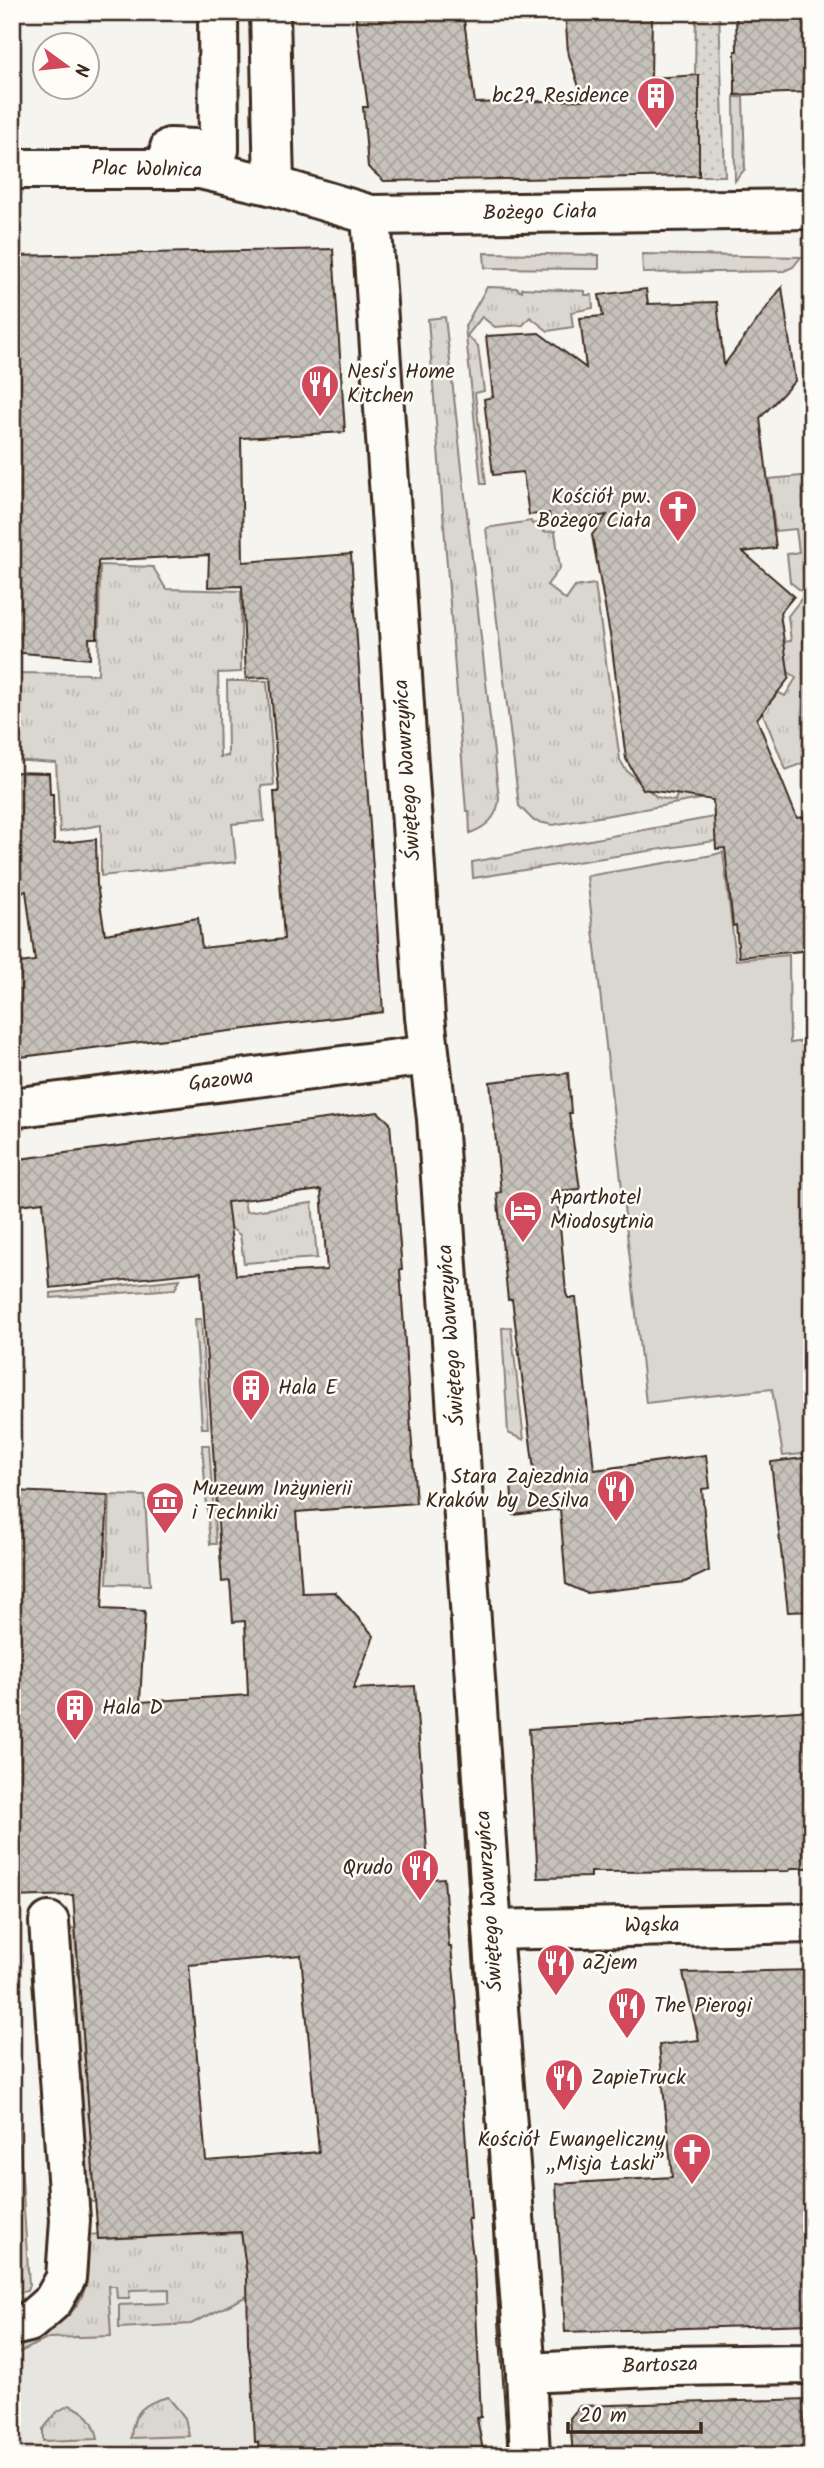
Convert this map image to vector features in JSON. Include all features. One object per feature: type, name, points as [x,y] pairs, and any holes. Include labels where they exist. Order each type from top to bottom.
[{"type":"street","name":"Plac Wolnica","points":[[12,148],[219,150],[218,12]]},
{"type":"street","points":[[270,12],[274,186]]},
{"type":"street","name":"Plac Wolnica","points":[[12,169],[200,169],[274,186]]},
{"type":"street","name":"Bożego Ciała","points":[[274,186],[370,215],[812,209]]},
{"type":"street","name":"Świętego Wawrzyńca","points":[[370,215],[424,1004],[437,1119],[530,2456]]},
{"type":"street","name":"Gazowa","points":[[12,1108],[429,1055]]},
{"type":"street","points":[[12,2326],[29,2322],[53,2301],[66,2278],[70,2220],[49,1922]]},
{"type":"street","name":"Wąska","points":[[492,1930],[812,1923]]},
{"type":"street","name":"Bartosza","points":[[526,2373],[803,2363]]},
{"type":"shaded area","points":[[471,2219],[483,2456],[12,2456],[12,2353],[54,2334],[105,2331],[98,2239]]},
{"type":"green space","points":[[696,12],[719,12],[725,176],[699,176],[699,76],[695,76]]},
{"type":"green space","points":[[734,97],[743,97],[745,169],[735,181]]},
{"type":"green space","points":[[484,253],[599,255],[599,269],[485,268]]},
{"type":"green space","points":[[642,254],[801,257],[793,267],[784,271],[643,273]]},
{"type":"green space","points":[[487,287],[518,288],[519,291],[522,291],[522,288],[585,291],[585,295],[592,295],[593,308],[571,312],[573,327],[548,331],[530,317],[523,325],[495,327],[482,317],[467,336],[478,346],[484,391],[475,393],[486,484],[481,484],[465,326]]},
{"type":"green space","points":[[445,317],[499,798],[496,811],[490,820],[482,828],[470,833],[469,811],[466,811],[428,319]]},
{"type":"green space","points":[[812,475],[812,759],[786,770],[756,697],[771,689],[785,696],[796,678],[782,667],[779,642],[791,641],[788,616],[805,594],[790,582],[787,554],[799,552],[796,529],[775,531],[769,479]]},
{"type":"green space","points":[[531,521],[532,524],[542,522],[544,532],[555,531],[560,568],[547,585],[566,600],[575,587],[595,584],[620,760],[626,770],[657,797],[675,801],[679,788],[693,786],[701,799],[553,825],[534,821],[519,806],[486,528]]},
{"type":"green space","points":[[100,565],[153,567],[166,589],[241,591],[241,672],[218,673],[220,757],[228,756],[227,681],[267,681],[274,785],[261,786],[264,821],[232,824],[236,862],[101,876],[101,825],[60,832],[56,763],[12,760],[12,673],[98,674]]},
{"type":"green space","points":[[735,813],[734,838],[473,878],[472,862]]},
{"type":"green space","points":[[723,852],[736,960],[789,955],[790,1043],[812,1040],[812,1453],[783,1456],[772,1389],[646,1403],[587,876]]},
{"type":"green space","points":[[244,1200],[246,1212],[312,1203],[317,1258],[244,1263],[240,1235],[219,1219],[207,1204]]},
{"type":"green space","points":[[180,1279],[175,1289],[51,1298],[51,1293]]},
{"type":"green space","points":[[195,1319],[201,1319],[208,1428],[202,1428]]},
{"type":"green space","points":[[511,1327],[524,1440],[508,1433],[502,1328]]},
{"type":"green space","points":[[202,1445],[209,1445],[216,1544],[210,1544]]},
{"type":"green space","points":[[110,1495],[145,1496],[150,1585],[107,1584]]},
{"type":"green space","points":[[75,1928],[81,1971],[78,1972],[78,1977],[81,1977],[84,2055],[89,2086],[86,2087],[87,2093],[90,2093],[91,2113],[88,2113],[89,2120],[92,2120],[94,2141],[91,2146],[94,2147],[96,2169],[93,2169],[92,2175],[96,2175],[95,2202],[88,2201],[64,1929]]},
{"type":"green space","points":[[15,2070],[29,2285],[27,2291],[12,2294],[12,2071]]},
{"type":"green space","points":[[246,2233],[245,2265],[248,2266],[250,2294],[245,2297],[191,2324],[119,2328],[119,2305],[169,2303],[169,2289],[130,2290],[129,2298],[117,2298],[116,2286],[108,2286],[111,2336],[49,2338],[12,2356],[12,2344],[49,2330],[78,2303],[87,2278],[87,2238],[90,2235],[98,2234],[99,2239]]},
{"type":"green space","points":[[168,2397],[185,2418],[189,2436],[131,2438],[134,2421],[141,2410],[152,2402]]},
{"type":"green space","points":[[69,2405],[89,2418],[98,2439],[43,2441],[43,2429],[57,2412]]},
{"type":"building","points":[[355,12],[463,12],[475,103],[583,100],[568,52],[565,12],[616,12],[616,16],[652,16],[651,78],[699,75],[699,176],[384,181],[368,167],[363,107],[368,107]]},
{"type":"building","points":[[812,14],[812,92],[735,95],[736,15]]},
{"type":"building","points":[[333,249],[345,432],[241,438],[243,562],[351,554],[383,1012],[12,1058],[12,964],[35,961],[26,891],[12,893],[12,772],[49,773],[50,794],[53,794],[54,844],[96,839],[97,885],[105,934],[198,918],[202,948],[284,939],[274,792],[279,792],[270,677],[246,678],[242,586],[208,587],[209,555],[98,561],[97,638],[89,638],[90,659],[12,652],[12,256]]},
{"type":"building","name":"Kościół pw. Bożego Ciała","points":[[782,287],[795,381],[760,418],[776,548],[743,552],[794,596],[780,613],[789,678],[757,719],[797,818],[812,816],[812,950],[739,957],[725,848],[716,849],[713,800],[643,789],[626,759],[611,640],[592,535],[607,515],[550,523],[549,513],[529,515],[523,472],[493,475],[484,399],[493,397],[486,336],[539,333],[586,368],[580,318],[603,316],[599,295],[646,289],[648,304],[717,302],[724,365]]},
{"type":"building","points":[[568,1073],[569,1113],[580,1189],[557,1191],[566,1293],[568,1298],[576,1298],[594,1470],[706,1455],[710,1488],[702,1489],[709,1571],[685,1582],[586,1593],[566,1584],[560,1509],[513,1515],[511,1482],[535,1478],[512,1299],[508,1300],[497,1193],[501,1192],[490,1082]]},
{"type":"building","points":[[378,1112],[390,1123],[416,1503],[296,1512],[302,1593],[335,1592],[374,1636],[353,1689],[415,1686],[429,1879],[444,1878],[456,1997],[471,2219],[468,2219],[474,2265],[481,2417],[477,2418],[484,2456],[259,2456],[258,2442],[255,2442],[248,2344],[247,2275],[241,2232],[98,2239],[73,1895],[12,1897],[12,1491],[108,1495],[102,1609],[145,1611],[140,1702],[248,1695],[245,1621],[233,1622],[230,1581],[222,1582],[201,1272],[50,1288],[43,1202],[12,1206],[12,1160]],"holes":[[[321,1190],[327,1270],[236,1275],[227,1202]],[[301,1955],[319,2152],[206,2161],[189,1965]]]},
{"type":"building","points":[[812,1457],[812,1611],[788,1612],[771,1462]]},
{"type":"building","points":[[812,1710],[812,1868],[792,1868],[789,1871],[591,1872],[591,1877],[538,1878],[529,1729]]},
{"type":"building","points":[[812,1970],[810,2324],[565,2332],[556,2184],[672,2177],[659,2045],[699,2040],[683,1973]]},
{"type":"building","points":[[807,2399],[802,2456],[573,2456],[570,2418],[580,2406]]},
{"type":"tram line","points":[[460,1733],[508,2456]]},
{"type":"place","name":"bc29 Residence","points":[[656,130]]},
{"type":"place","name":"Nesi's Home Kitchen","points":[[320,418]]},
{"type":"place","name":"Kościół pw. Bożego Ciała","points":[[678,543]]},
{"type":"place","name":"Aparthotel Miodosytnia","points":[[523,1244]]},
{"type":"place","name":"Hala E","points":[[251,1422]]},
{"type":"place","name":"Stara Zajezdnia Kraków by DeSilva","points":[[616,1523]]},
{"type":"place","name":"Muzeum Inżynierii i Techniki","points":[[165,1535]]},
{"type":"place","name":"Hala D","points":[[75,1742]]},
{"type":"place","name":"Qrudo","points":[[420,1902]]},
{"type":"place","name":"aZjem","points":[[556,1997]]},
{"type":"place","name":"The Pierogi","points":[[627,2040]]},
{"type":"place","name":"ZapieTruck","points":[[564,2112]]},
{"type":"place","name":"Kościół Ewangeliczny „Misja Łaski”","points":[[692,2186]]}]
